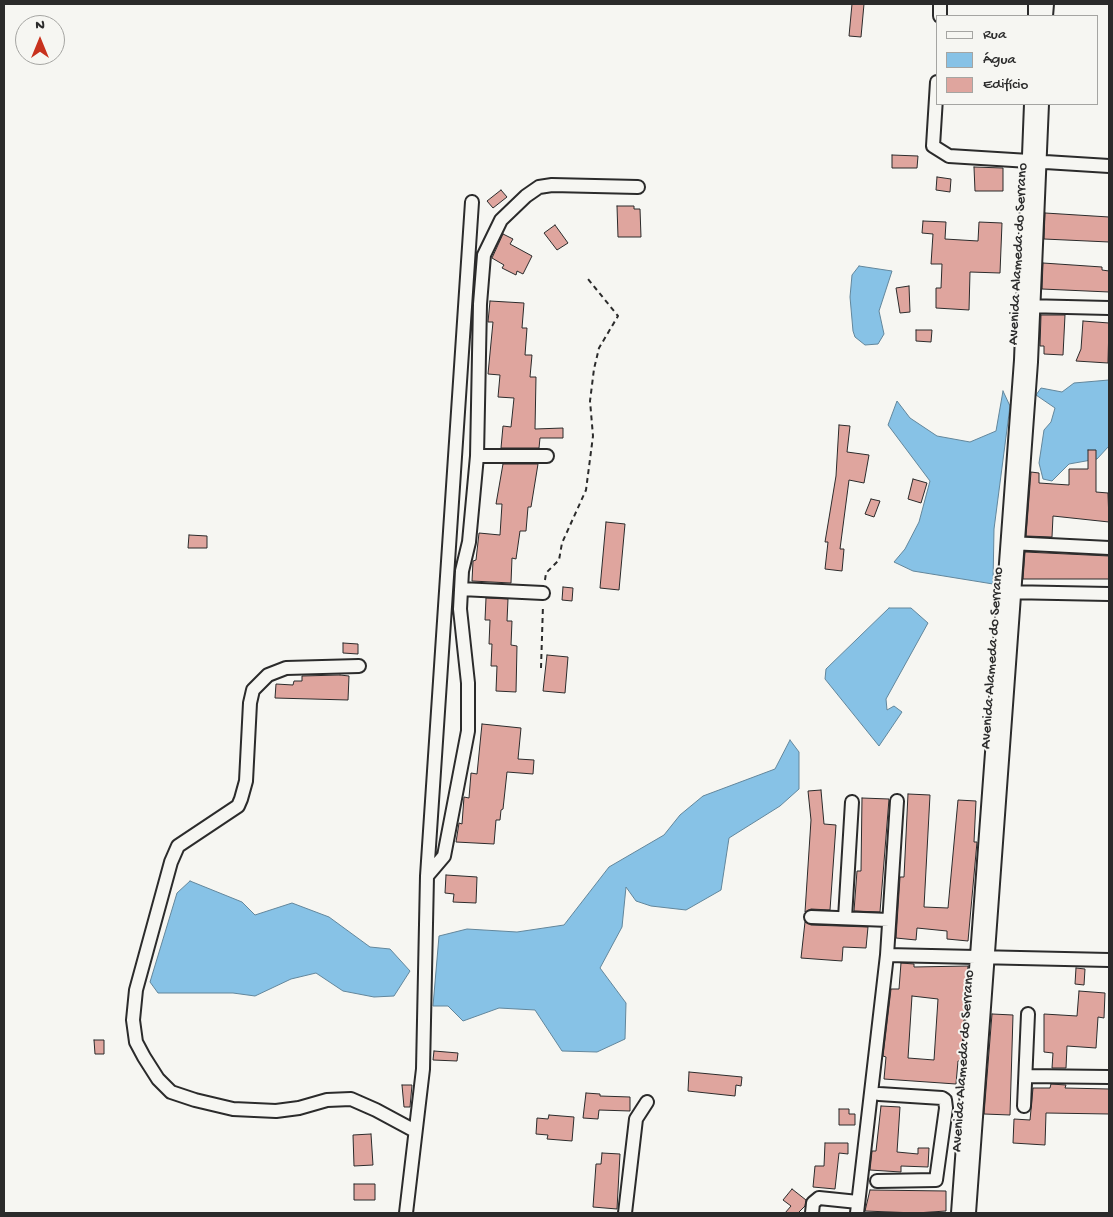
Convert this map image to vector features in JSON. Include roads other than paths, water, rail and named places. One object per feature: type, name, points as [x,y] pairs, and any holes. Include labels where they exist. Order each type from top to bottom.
[{"type":"street","points":[[936,96],[934,146],[938,151],[949,156],[1109,166]]},
{"type":"street","name":"Avenida Alameda do Serrano","points":[[1031,105],[1034,160]]},
{"type":"street","name":"Avenida Alameda do Serrano","points":[[958,1213],[968,1146],[983,958],[1009,592],[1034,160],[1042,105]]},
{"type":"street","points":[[427,876],[444,856],[468,731],[468,683],[460,610],[462,571],[469,542],[477,456],[480,304],[484,256],[501,220],[526,196],[540,187],[552,185],[638,187]]},
{"type":"street","points":[[406,1213],[423,1069],[427,876],[472,202]]},
{"type":"street","points":[[1027,306],[1109,308]]},
{"type":"street","points":[[477,456],[547,456]]},
{"type":"street","points":[[1012,543],[1109,548]]},
{"type":"street","points":[[461,589],[543,593]]},
{"type":"street","points":[[1009,592],[1109,594]]},
{"type":"street","points":[[359,666],[286,668],[268,675],[253,690],[250,703],[246,781],[241,799],[238,806],[178,846],[174,854],[136,990],[133,1020],[136,1042],[144,1058],[158,1080],[171,1092],[234,1109],[276,1111],[299,1108],[327,1100],[351,1099],[415,1131]]},
{"type":"street","points":[[812,1213],[813,1203],[819,1198],[858,1208],[887,955],[897,801]]},
{"type":"street","points":[[845,918],[852,802]]},
{"type":"street","points":[[811,917],[889,920]]},
{"type":"street","points":[[887,955],[1109,960]]},
{"type":"street","points":[[1024,1106],[1028,1014]]},
{"type":"street","points":[[1026,1076],[1109,1077]]},
{"type":"street","points":[[877,1181],[935,1181],[943,1143],[945,1100],[878,1094]]},
{"type":"street","points":[[625,1213],[636,1119],[647,1102]]},
{"type":"street","points":[[943,1143],[968,1146]]},
{"type":"street","name":"Avenida Alameda do Serrano","points":[[968,1146],[969,1213]]},
{"type":"water","points":[[859,266],[892,271],[879,311],[884,334],[878,344],[865,345],[855,337],[853,331],[850,297],[852,275]]},
{"type":"water","points":[[1109,380],[1109,446],[1097,459],[1069,464],[1052,481],[1043,479],[1039,463],[1044,430],[1051,422],[1055,408],[1036,395],[1041,388],[1062,392],[1074,383]]},
{"type":"water","points":[[1003,391],[1010,406],[994,529],[993,584],[913,571],[894,562],[905,549],[919,522],[930,481],[888,425],[897,401],[910,418],[937,436],[970,442],[996,431]]},
{"type":"water","points":[[889,608],[911,608],[928,623],[886,699],[887,710],[894,706],[902,712],[879,746],[825,679],[826,669]]},
{"type":"water","points":[[790,740],[799,752],[799,789],[780,806],[729,838],[721,890],[686,910],[651,906],[636,901],[626,887],[622,927],[600,968],[626,1003],[625,1039],[597,1052],[562,1051],[535,1010],[499,1008],[463,1021],[448,1006],[433,1006],[439,936],[467,929],[517,932],[564,925],[609,867],[664,835],[680,815],[703,796],[775,769]]},
{"type":"water","points":[[190,881],[242,902],[255,915],[292,903],[329,917],[370,947],[390,949],[410,971],[394,996],[374,997],[343,991],[316,973],[291,979],[255,996],[233,993],[158,993],[150,982],[177,893]]}]
